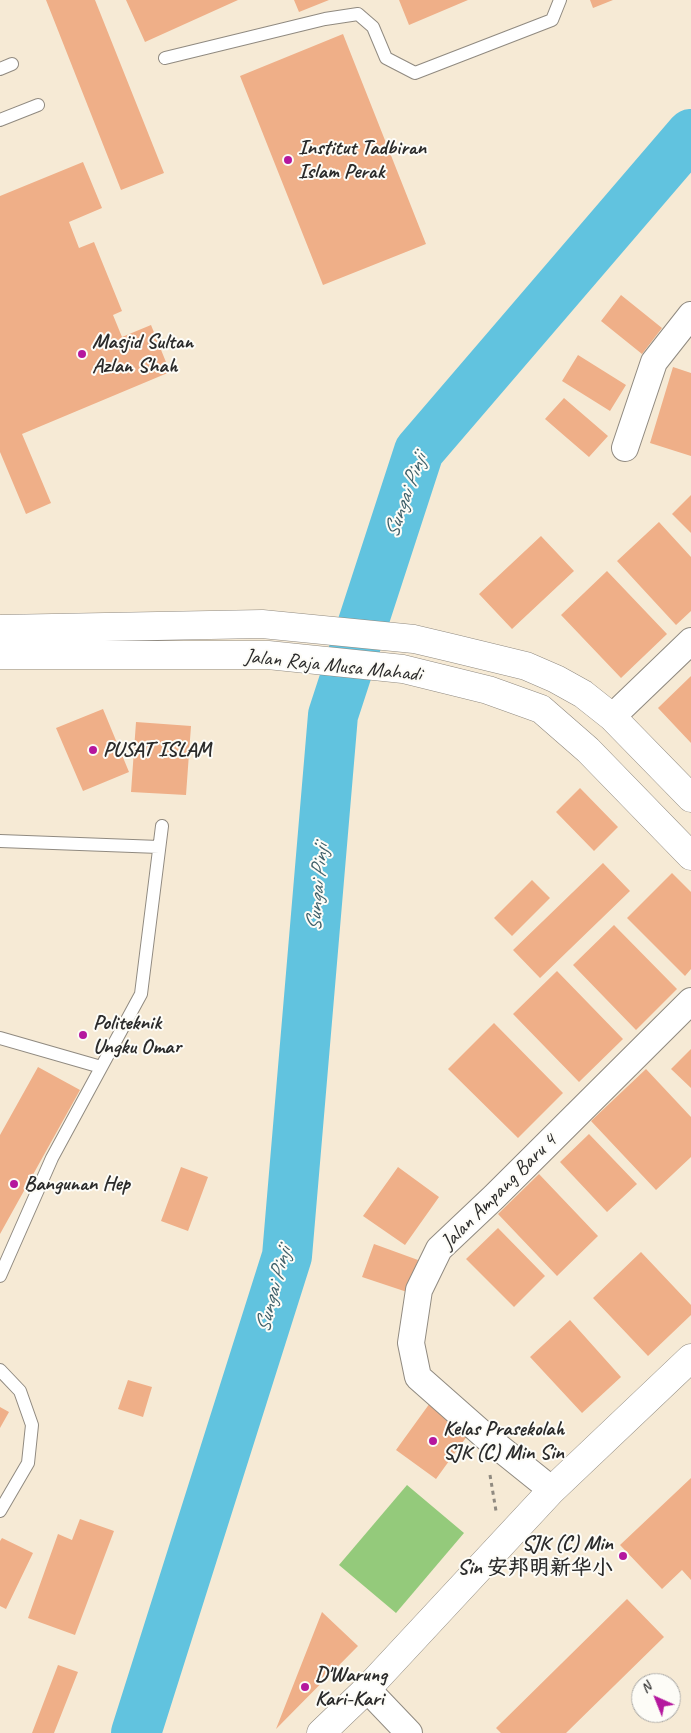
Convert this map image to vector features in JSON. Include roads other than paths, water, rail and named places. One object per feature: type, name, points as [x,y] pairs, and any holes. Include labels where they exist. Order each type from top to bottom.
[{"type":"main road","name":"Jalan Raja Musa Mahadi","points":[[0,629],[262,624],[414,639],[526,666],[556,679],[583,694],[612,716],[691,798]]},
{"type":"main road","name":"Jalan Raja Musa Mahadi","points":[[0,655],[268,655],[404,669],[488,690],[542,709],[588,750],[691,856]]},
{"type":"main road","points":[[322,1733],[367,1689],[552,1490],[691,1358]]},
{"type":"street","points":[[625,448],[654,362],[691,315]]},
{"type":"street","points":[[612,716],[691,641]]},
{"type":"street","name":"Jalan Ampang Baru 4","points":[[552,1490],[486,1437],[418,1377],[411,1343],[419,1290],[439,1249],[494,1197],[691,1001]]},
{"type":"street","points":[[367,1689],[409,1733]]},
{"type":"lane","points":[[165,58],[325,19],[358,14],[373,27],[386,58],[415,73],[552,20],[560,0]]},
{"type":"lane","points":[[0,120],[38,105]]},
{"type":"lane","points":[[0,1276],[52,1158],[141,994],[162,826]]},
{"type":"lane","points":[[0,841],[159,846]]},
{"type":"lane","points":[[0,1038],[102,1067]]},
{"type":"lane","points":[[0,1370],[20,1391],[32,1424],[28,1462],[0,1511]]},
{"type":"waterway","name":"Sungai Pinji","points":[[136,1733],[287,1256],[333,715],[419,451],[691,134]]},
{"type":"place","name":"Institut Tadbiran Islam Perak","points":[[288,160]]},
{"type":"place","name":"Masjid Sultan Azlan Shah","points":[[82,354]]},
{"type":"place","name":"PUSAT ISLAM","points":[[93,750]]},
{"type":"place","name":"Politeknik Ungku Omar","points":[[83,1035]]},
{"type":"place","name":"Bangunan Hep","points":[[14,1184]]},
{"type":"place","name":"Kelas Prasekolah SJK (C) Min Sin","points":[[433,1441]]},
{"type":"place","name":"SJK (C) Min Sin 安邦明新华小","points":[[623,1556]]},
{"type":"place","name":"D'Warung Kari-Kari","points":[[305,1687]]}]
